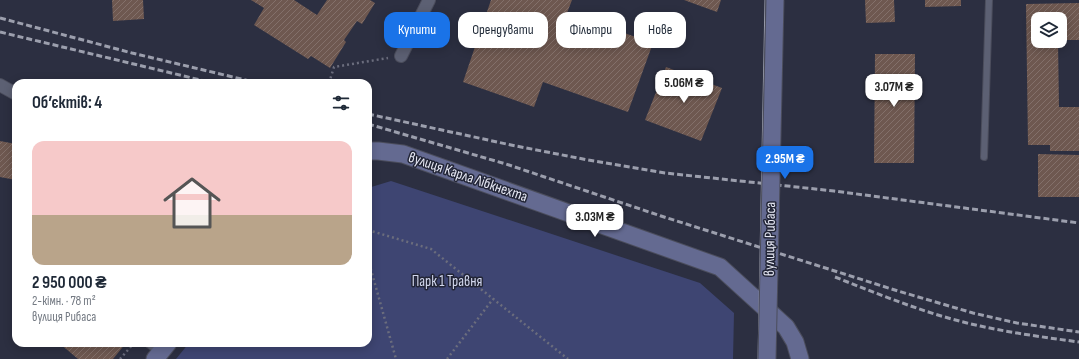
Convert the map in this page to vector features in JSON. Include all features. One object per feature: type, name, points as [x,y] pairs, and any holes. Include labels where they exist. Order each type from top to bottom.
[{"type":"street","points":[[401,56],[429,0]]},
{"type":"street","name":"вулиця Рибаса","points":[[767,359],[775,0]]},
{"type":"street","points":[[0,85],[12,92]]},
{"type":"street","name":"вулиця Карла Лібкнехта","points":[[372,151],[403,154],[720,267],[786,327],[795,342],[800,359]]},
{"type":"lane","points":[[984,157],[989,0]]},
{"type":"path","points":[[330,79],[334,67],[401,56]]},
{"type":"path","points":[[372,231],[431,249],[568,359]]},
{"type":"path","points":[[372,273],[396,359]]},
{"type":"path","points":[[447,359],[493,299]]},
{"type":"path","points":[[120,359],[130,347]]},
{"type":"green space","name":"Парк 1 Травня","points":[[391,181],[700,283],[734,313],[733,359],[176,359],[186,347],[372,347],[372,187]]},
{"type":"building","points":[[112,0],[143,0],[144,19],[113,21]]},
{"type":"building","points":[[251,0],[294,0],[317,15],[327,0],[370,0],[375,3],[362,24],[357,21],[344,40],[346,42],[330,68],[311,56],[308,59],[254,25],[264,8]]},
{"type":"building","points":[[491,0],[572,0],[567,12],[556,12],[556,48],[626,48],[626,34],[634,36],[634,48],[651,48],[628,112],[543,82],[534,107],[463,82],[475,48],[548,48],[548,12],[487,12]]},
{"type":"building","points":[[684,0],[721,0],[717,12]]},
{"type":"building","points":[[865,0],[894,0],[895,22],[866,23]]},
{"type":"building","points":[[925,0],[961,0],[961,6],[925,7]]},
{"type":"building","points":[[1079,3],[1079,40],[1067,40],[1067,12],[1031,12],[1031,48],[1058,48],[1059,107],[1079,107],[1079,151],[1050,151],[1050,145],[1028,145],[1026,4]]},
{"type":"building","points":[[875,54],[915,54],[914,163],[874,163]]},
{"type":"building","points":[[666,67],[722,88],[701,141],[645,120]]},
{"type":"building","points":[[0,141],[12,143],[12,179],[0,177]]},
{"type":"building","points":[[1038,154],[1079,155],[1079,197],[1038,197]]},
{"type":"building","points":[[64,347],[123,347],[113,359],[78,359]]},
{"type":"tram line","points":[[758,359],[765,0]]},
{"type":"tram line","points":[[775,359],[783,0]]},
{"type":"railway","points":[[0,18],[132,53],[241,79]]},
{"type":"railway","points":[[0,32],[196,79]]},
{"type":"railway","points":[[372,115],[511,145],[665,173],[834,191],[1079,223]]},
{"type":"railway","points":[[372,125],[506,164],[661,216],[898,291],[973,313],[1017,323],[1079,332]]},
{"type":"railway","points":[[835,277],[950,319],[1009,332],[1079,342]]}]
